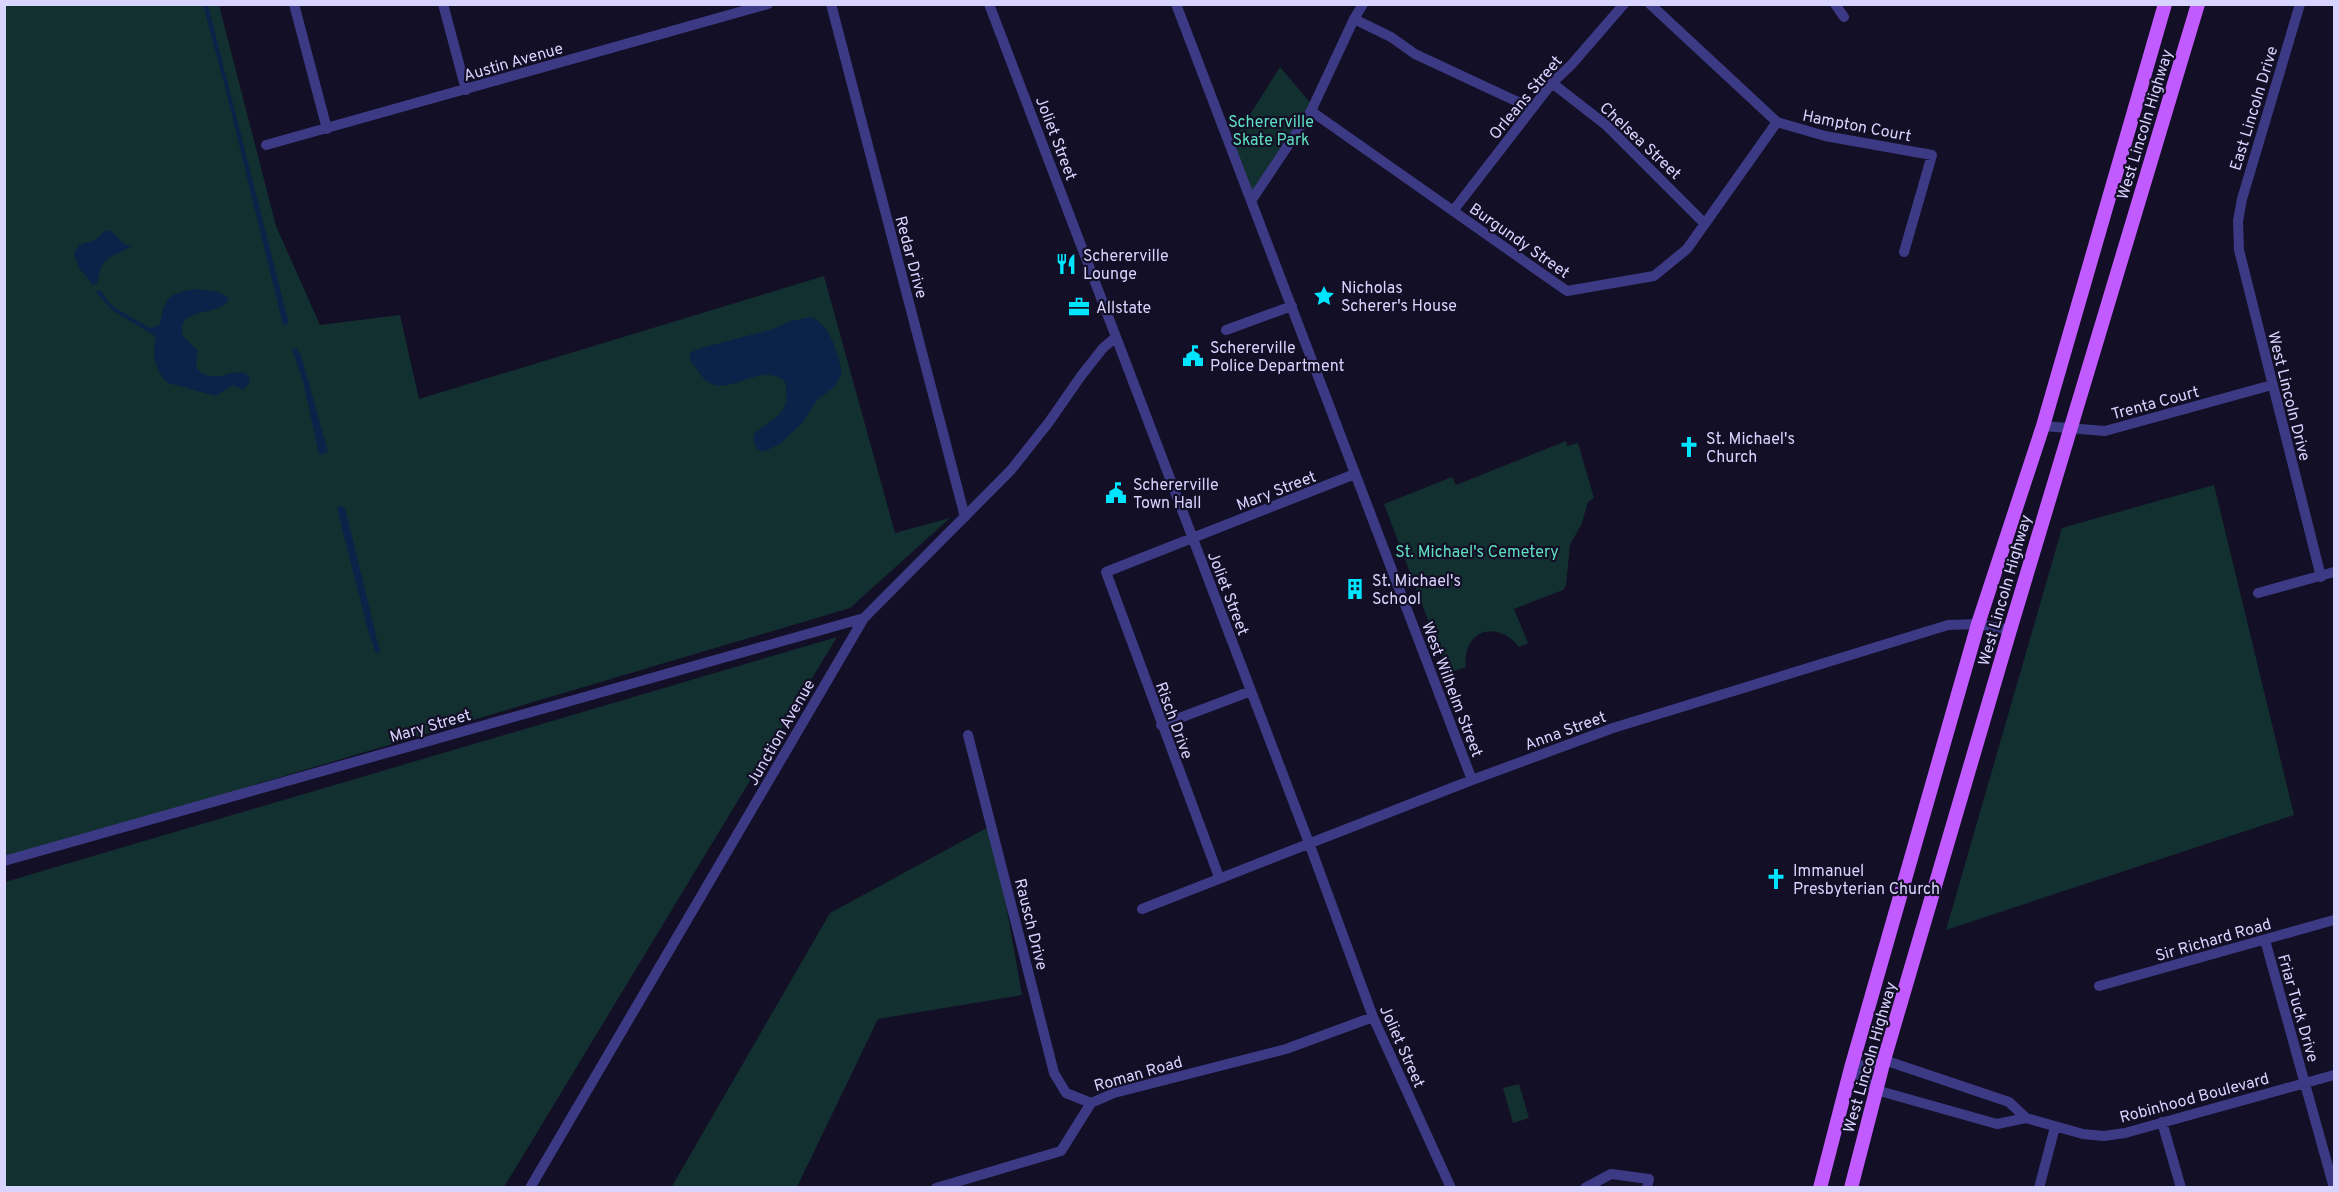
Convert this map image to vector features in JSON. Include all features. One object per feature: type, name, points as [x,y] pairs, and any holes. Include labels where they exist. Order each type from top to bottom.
[{"type":"main road","name":"West Lincoln Highway","points":[[1820,1188],[1851,1068],[1978,624],[2043,426],[2165,4]]},
{"type":"main road","name":"West Lincoln Highway","points":[[1851,1188],[1884,1060],[2069,428],[2198,4]]},
{"type":"street","points":[[294,4],[327,129]]},
{"type":"street","points":[[443,4],[465,90]]},
{"type":"street","name":"Austin Avenue","points":[[266,145],[768,4]]},
{"type":"street","name":"Redar Drive","points":[[831,4],[964,517]]},
{"type":"street","name":"Joliet Street","points":[[989,4],[1309,843],[1372,1017],[1450,1188]]},
{"type":"street","name":"West Wilhelm Street","points":[[1176,4],[1472,780]]},
{"type":"street","points":[[1251,201],[1311,111],[1354,19],[1364,4]]},
{"type":"street","name":"Orleans Street","points":[[1453,211],[1552,83],[1572,64],[1624,4]]},
{"type":"street","name":"Hampton Court","points":[[1650,4],[1777,122],[1825,136],[1932,155],[1904,252]]},
{"type":"street","points":[[1835,4],[1844,17]]},
{"type":"street","name":"East Lincoln Drive","points":[[2238,221],[2242,199],[2300,4]]},
{"type":"street","points":[[1354,19],[1391,37],[1415,54],[1532,108]]},
{"type":"street","name":"Chelsea Street","points":[[1552,83],[1606,125],[1705,224]]},
{"type":"street","name":"Burgundy Street","points":[[1311,111],[1567,291],[1654,276],[1687,249],[1777,122]]},
{"type":"street","name":"West Lincoln Drive","points":[[2238,221],[2239,250],[2321,577]]},
{"type":"street","points":[[1226,330],[1292,306]]},
{"type":"street","name":"Junction Avenue","points":[[530,1188],[864,618],[1011,470],[1103,348],[1116,337]]},
{"type":"street","name":"Trenta Court","points":[[2043,426],[2105,431],[2272,386]]},
{"type":"street","name":"Mary Street","points":[[1106,572],[1356,474]]},
{"type":"street","name":"Risch Drive","points":[[1106,572],[1219,877]]},
{"type":"street","points":[[2258,593],[2334,572]]},
{"type":"street","name":"Mary Street","points":[[4,861],[864,618]]},
{"type":"street","name":"Anna Street","points":[[1142,909],[1219,877],[1613,728],[1948,625],[1978,624],[2010,630]]},
{"type":"street","points":[[1161,725],[1251,692]]},
{"type":"street","name":"Rausch Drive","points":[[968,735],[1054,1073],[1066,1093],[1091,1103]]},
{"type":"street","name":"Sir Richard Road","points":[[2099,986],[2334,920]]},
{"type":"street","name":"Friar Tuck Drive","points":[[2265,940],[2334,1188]]},
{"type":"street","name":"Roman Road","points":[[938,1187],[1062,1152],[1091,1103],[1114,1093],[1286,1049],[1372,1017]]},
{"type":"street","points":[[1851,1068],[1884,1060]]},
{"type":"street","name":"Robinhood Boulevard","points":[[1884,1060],[2009,1101],[2025,1118]]},
{"type":"street","name":"Robinhood Boulevard","points":[[1851,1068],[1876,1090],[1997,1124],[2025,1118],[2083,1134],[2104,1136],[2334,1075]]},
{"type":"street","points":[[2162,1122],[2181,1188]]},
{"type":"street","points":[[2039,1188],[2055,1127]]},
{"type":"street","points":[[1585,1188],[1611,1174],[1649,1179],[1647,1188]]},
{"type":"green space","points":[[5,5],[219,5],[276,226],[320,325],[400,315],[419,399],[824,276],[895,533],[950,518],[850,608],[5,859]]},
{"type":"green space","name":"Schererville Skate Park","points":[[1280,67],[1313,106],[1251,201],[1230,146]]},
{"type":"green space","name":"St. Michael's Cemetery","points":[[1566,441],[1567,446],[1578,443],[1594,498],[1588,502],[1582,523],[1570,545],[1566,585],[1563,590],[1514,609],[1528,643],[1519,647],[1501,633],[1492,631],[1483,633],[1475,637],[1470,644],[1466,654],[1466,667],[1448,673],[1384,504],[1452,477],[1456,485]]},
{"type":"green space","points":[[2214,485],[2294,815],[1946,930],[2062,528]]},
{"type":"green space","points":[[837,637],[504,1187],[5,1187],[5,882]]},
{"type":"green space","points":[[992,825],[1022,995],[878,1019],[797,1187],[671,1188],[830,913]]},
{"type":"green space","points":[[1519,1084],[1529,1118],[1513,1123],[1503,1088]]},
{"type":"water","points":[[203,5],[208,5],[289,324],[283,325]]},
{"type":"water","points":[[106,230],[111,231],[124,244],[132,246],[108,258],[99,274],[98,283],[93,285],[79,268],[74,254],[79,245],[95,240]]},
{"type":"water","points":[[195,289],[219,292],[229,298],[218,308],[192,316],[182,326],[183,336],[198,351],[196,367],[203,374],[211,376],[242,372],[247,375],[250,382],[243,390],[233,385],[216,396],[168,383],[158,370],[154,356],[155,336],[112,310],[96,292],[100,290],[112,306],[150,328],[160,325],[163,309],[168,299],[178,293]]},
{"type":"water","points":[[812,317],[819,321],[829,334],[836,349],[842,373],[835,386],[817,400],[803,422],[780,444],[763,452],[755,445],[754,434],[784,408],[787,393],[785,382],[776,376],[766,375],[736,383],[717,385],[708,382],[701,374],[690,360],[690,353],[773,329],[790,321]]},
{"type":"water","points":[[292,349],[297,349],[301,355],[328,452],[319,455],[304,385]]},
{"type":"water","points":[[342,506],[346,511],[380,652],[376,653],[338,513],[338,507]]},
{"type":"place","name":"Schererville Lounge","points":[[1066,264]]},
{"type":"place","name":"Nicholas Scherer's House","points":[[1324,296]]},
{"type":"place","name":"Allstate","points":[[1079,307]]},
{"type":"place","name":"Schererville Police Department","points":[[1193,356]]},
{"type":"place","name":"St. Michael's Church","points":[[1689,447]]},
{"type":"place","name":"Schererville Town Hall","points":[[1116,493]]},
{"type":"place","name":"St. Michael's School","points":[[1355,589]]},
{"type":"place","name":"Immanuel Presbyterian Church","points":[[1776,879]]}]
